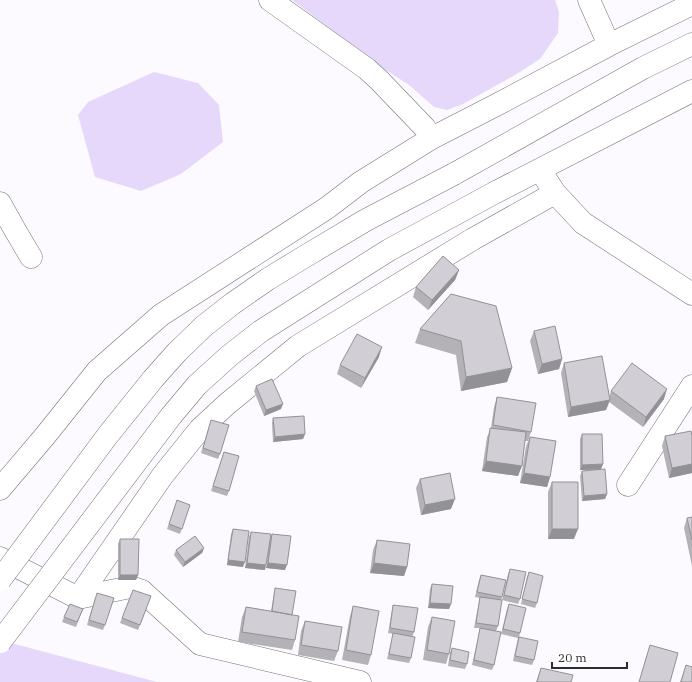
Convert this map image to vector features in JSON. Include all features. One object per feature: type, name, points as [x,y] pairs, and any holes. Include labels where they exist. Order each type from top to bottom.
[{"type":"street","points":[[270,0],[379,80],[425,128],[432,138]]},
{"type":"street","points":[[589,0],[610,45]]},
{"type":"street","points":[[0,489],[97,371],[160,315],[327,208],[361,182],[432,138],[692,4]]},
{"type":"street","points":[[0,580],[108,435],[153,379],[177,352],[204,326],[268,279],[366,220],[454,174],[643,68],[692,44]]},
{"type":"street","points":[[0,642],[171,416],[197,385],[229,356],[261,331],[389,250],[496,192],[692,91]]},
{"type":"street","points":[[540,170],[555,193],[583,223],[692,294]]},
{"type":"street","points":[[78,598],[163,475],[200,430],[227,404],[298,346],[473,239],[555,193]]},
{"type":"street","points":[[0,203],[31,257]]},
{"type":"street","points":[[628,485],[692,386]]},
{"type":"street","points":[[0,558],[78,598],[130,587],[142,591],[200,644],[360,682]]},
{"type":"shaded area","points":[[292,0],[555,0],[559,12],[558,33],[540,59],[463,104],[447,110],[434,107],[409,85],[378,65]]},
{"type":"shaded area","points":[[154,72],[198,83],[219,105],[223,142],[181,174],[141,191],[95,177],[78,115],[88,102]]},
{"type":"shaded area","points":[[0,640],[157,682],[0,682]]},
{"type":"building","points":[[443,256],[459,270],[432,300],[416,287]]},
{"type":"building","points":[[451,294],[496,306],[512,368],[466,377],[461,341],[420,329]]},
{"type":"building","points":[[555,326],[562,359],[542,364],[534,331]]},
{"type":"building","points":[[357,334],[382,347],[365,378],[340,365]]},
{"type":"building","points":[[602,356],[610,400],[571,407],[564,363]]},
{"type":"building","points":[[632,363],[667,389],[646,417],[611,391]]},
{"type":"building","points":[[272,379],[283,404],[266,410],[256,386]]},
{"type":"building","points":[[497,397],[536,403],[531,432],[493,425]]},
{"type":"building","points":[[304,416],[305,434],[275,437],[273,418]]},
{"type":"building","points":[[211,420],[229,425],[220,454],[203,448]]},
{"type":"building","points":[[490,428],[526,432],[522,466],[486,461]]},
{"type":"building","points":[[691,431],[692,464],[672,468],[665,436]]},
{"type":"building","points":[[582,434],[602,434],[603,464],[582,465]]},
{"type":"building","points":[[530,437],[556,441],[550,477],[524,473]]},
{"type":"building","points":[[224,452],[239,456],[229,491],[213,486]]},
{"type":"building","points":[[605,469],[607,494],[584,496],[582,471]]},
{"type":"building","points":[[450,473],[455,499],[425,505],[420,479]]},
{"type":"building","points":[[552,482],[578,482],[578,529],[552,529]]},
{"type":"building","points":[[177,500],[190,505],[182,529],[169,524]]},
{"type":"building","points":[[692,517],[692,540],[687,518]]},
{"type":"building","points":[[233,529],[249,531],[245,562],[228,560]]},
{"type":"building","points":[[251,532],[271,534],[266,565],[247,563]]},
{"type":"building","points":[[272,534],[291,536],[287,565],[268,563]]},
{"type":"building","points":[[195,536],[204,548],[185,562],[176,550]]},
{"type":"building","points":[[120,539],[139,539],[138,575],[120,575]]},
{"type":"building","points":[[377,540],[410,544],[407,567],[374,563]]},
{"type":"building","points":[[510,569],[526,572],[520,599],[504,595]]},
{"type":"building","points":[[529,572],[543,576],[537,603],[522,599]]},
{"type":"building","points":[[481,575],[506,580],[502,597],[477,592]]},
{"type":"building","points":[[432,584],[453,586],[451,604],[430,603]]},
{"type":"building","points":[[275,588],[296,591],[292,615],[272,611]]},
{"type":"building","points":[[133,590],[151,596],[140,625],[122,618]]},
{"type":"building","points":[[97,593],[114,598],[105,625],[89,620]]},
{"type":"building","points":[[480,597],[502,600],[498,626],[476,623]]},
{"type":"building","points":[[70,604],[83,609],[77,622],[64,617]]},
{"type":"building","points":[[509,604],[526,608],[520,633],[503,629]]},
{"type":"building","points":[[393,605],[418,608],[414,632],[390,628]]},
{"type":"building","points":[[353,606],[379,611],[371,655],[346,650]]},
{"type":"building","points":[[246,607],[299,616],[295,640],[242,632]]},
{"type":"building","points":[[432,617],[455,621],[449,654],[427,650]]},
{"type":"building","points":[[305,621],[342,627],[338,651],[301,645]]},
{"type":"building","points":[[480,628],[501,632],[494,665],[474,660]]},
{"type":"building","points":[[393,633],[415,637],[411,658],[389,654]]},
{"type":"building","points":[[519,637],[538,641],[534,660],[515,656]]},
{"type":"building","points":[[650,645],[678,653],[670,682],[639,682]]},
{"type":"building","points":[[452,648],[469,652],[467,664],[450,660]]},
{"type":"building","points":[[686,665],[692,667],[692,682],[681,682]]},
{"type":"building","points":[[541,668],[573,675],[571,682],[537,682]]}]
